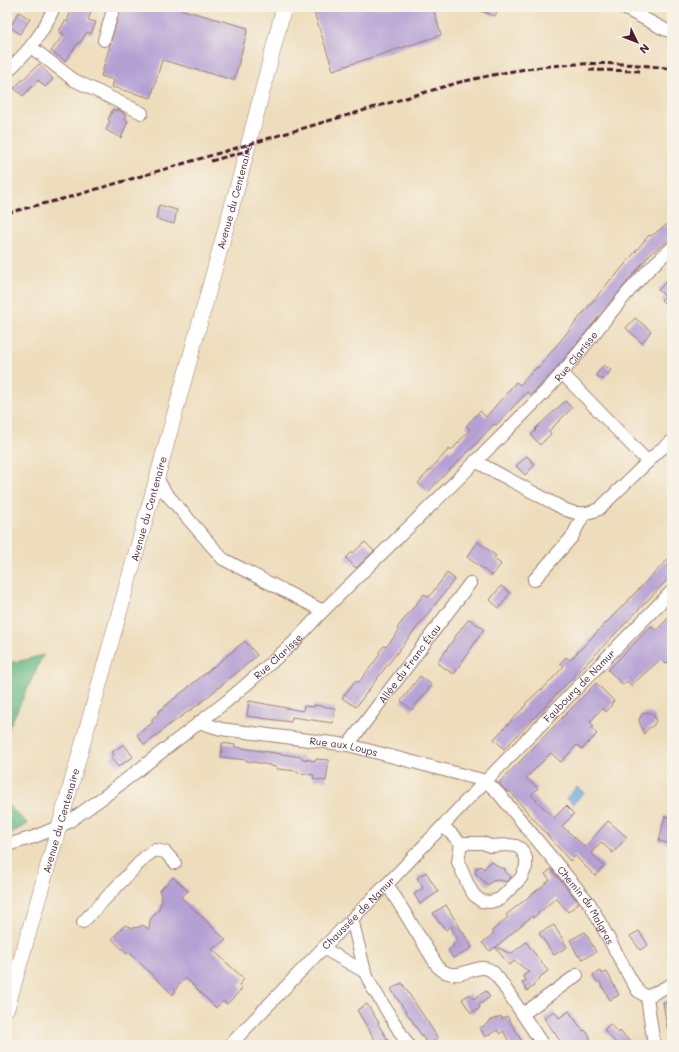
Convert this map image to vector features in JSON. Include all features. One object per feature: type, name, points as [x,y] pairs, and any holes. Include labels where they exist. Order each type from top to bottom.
[{"type":"main road","name":"Avenue du Centenaire","points":[[7,1008],[157,478],[240,177],[284,7]]},
{"type":"street","points":[[7,72],[39,38],[54,7]]},
{"type":"street","points":[[104,40],[114,7]]},
{"type":"street","points":[[622,7],[672,32]]},
{"type":"street","points":[[31,47],[74,80],[142,113]]},
{"type":"street","name":"Rue Clarisse","points":[[7,845],[34,837],[67,823],[105,796],[227,701],[263,670],[293,643],[323,611],[545,392],[658,259],[672,248]]},
{"type":"street","points":[[562,373],[648,462]]},
{"type":"street","points":[[475,461],[566,510],[577,514],[588,514],[600,509],[672,440]]},
{"type":"street","points":[[157,478],[164,490],[223,559],[323,611]]},
{"type":"street","points":[[534,580],[572,537],[584,514]]},
{"type":"street","name":"Allée du Franc Étau","points":[[348,745],[470,583]]},
{"type":"street","name":"Faubourg de Namur","points":[[486,781],[672,591]]},
{"type":"street","name":"Rue aux Loups","points":[[199,722],[221,729],[348,745],[486,781]]},
{"type":"street","name":"Chaussée de Namur","points":[[230,1045],[486,781]]},
{"type":"street","name":"Chemin du Malgras","points":[[486,781],[499,794],[590,904],[638,991],[647,997]]},
{"type":"street","points":[[443,826],[462,843],[472,842],[483,843],[490,846],[516,846],[526,858],[526,867],[521,878],[500,899],[490,902],[481,900],[474,895],[458,862],[462,843]]},
{"type":"street","points":[[83,922],[145,857],[156,850],[166,852],[175,863]]},
{"type":"street","points":[[387,884],[438,967],[442,971],[451,975],[486,968],[492,971],[543,1045]]},
{"type":"street","points":[[352,919],[365,972],[371,985],[408,1045]]},
{"type":"street","points":[[323,948],[365,972]]},
{"type":"street","points":[[522,1014],[577,975]]},
{"type":"street","points":[[654,1045],[647,997],[668,986],[672,986]]},
{"type":"green space","points":[[43,655],[7,732],[7,662],[16,662]]},
{"type":"green space","points":[[7,804],[28,824],[7,835]]},
{"type":"water","points":[[577,787],[584,793],[573,804],[566,798]]},
{"type":"building","points":[[72,7],[93,7],[88,20],[96,22],[91,34],[87,32],[65,61],[51,51],[64,34],[59,31],[65,21],[67,22]]},
{"type":"building","points":[[121,7],[176,7],[248,28],[234,80],[162,60],[151,98],[112,87],[114,80],[101,76]]},
{"type":"building","points":[[328,7],[433,7],[441,35],[333,70],[314,12]]},
{"type":"building","points":[[473,7],[499,7],[495,16]]},
{"type":"building","points":[[19,12],[30,19],[20,34],[10,27]]},
{"type":"building","points":[[39,64],[53,79],[45,87],[38,80],[23,96],[14,88]]},
{"type":"building","points":[[113,109],[116,111],[117,109],[124,113],[123,114],[126,115],[124,119],[128,121],[121,138],[106,130],[110,121],[108,120]]},
{"type":"building","points":[[159,205],[177,210],[174,224],[156,219]]},
{"type":"building","points":[[672,221],[672,238],[650,254],[555,370],[531,395],[527,392],[502,419],[496,425],[494,424],[428,492],[418,483],[449,449],[451,451],[470,429],[466,426],[480,411],[486,417],[516,382],[520,385],[537,367],[538,368],[649,235],[651,236]]},
{"type":"building","points":[[667,281],[672,286],[672,310],[661,300],[665,296],[658,290]]},
{"type":"building","points":[[635,318],[651,331],[642,343],[626,328]]},
{"type":"building","points":[[604,365],[611,370],[603,380],[596,375]]},
{"type":"building","points":[[565,401],[572,408],[549,431],[551,434],[540,445],[531,435],[536,430],[535,429]]},
{"type":"building","points":[[527,456],[535,465],[525,475],[516,466]]},
{"type":"building","points":[[365,542],[374,551],[356,568],[346,558]]},
{"type":"building","points":[[478,542],[496,556],[493,558],[501,564],[492,576],[467,557]]},
{"type":"building","points":[[672,555],[672,575],[504,749],[494,739],[526,705],[525,704],[541,689],[542,690],[564,666],[560,663],[566,657],[570,660]]},
{"type":"building","points":[[447,573],[455,579],[356,707],[342,698],[355,681],[359,682],[378,657],[379,652],[384,646],[386,647],[399,631],[397,628],[424,594],[429,597]]},
{"type":"building","points":[[501,586],[510,593],[499,608],[490,600]]},
{"type":"building","points":[[672,614],[672,658],[666,664],[661,659],[632,686],[627,681],[623,685],[608,670],[651,626],[656,631]]},
{"type":"building","points":[[469,619],[484,629],[454,674],[438,664],[438,662]]},
{"type":"building","points":[[245,641],[257,655],[199,704],[169,725],[145,745],[137,735],[153,722],[151,720],[159,713],[158,712]]},
{"type":"building","points":[[420,676],[432,685],[412,710],[401,701]]},
{"type":"building","points":[[596,683],[614,701],[606,712],[602,708],[590,722],[594,726],[592,729],[597,734],[582,749],[577,745],[561,762],[551,753],[526,778],[538,788],[531,795],[554,818],[566,806],[574,814],[562,826],[585,847],[608,821],[627,837],[613,853],[601,842],[591,853],[604,866],[595,876],[575,856],[570,861],[510,791],[508,793],[499,783]]},
{"type":"building","points":[[249,701],[303,711],[304,706],[314,707],[314,705],[335,708],[333,723],[292,717],[291,722],[247,716]]},
{"type":"building","points":[[648,712],[654,715],[656,721],[644,734],[639,720],[642,714]]},
{"type":"building","points":[[222,743],[235,745],[235,747],[302,757],[303,759],[316,761],[316,759],[329,760],[326,781],[313,779],[314,775],[298,773],[298,771],[277,769],[277,767],[247,760],[221,757]]},
{"type":"building","points":[[124,744],[133,757],[118,767],[111,758],[114,755],[112,752]]},
{"type":"building","points":[[665,816],[672,818],[672,844],[659,841]]},
{"type":"building","points":[[491,861],[500,868],[505,868],[505,871],[511,877],[506,882],[494,880],[488,885],[475,873],[476,867],[481,866],[484,869]]},
{"type":"building","points":[[551,869],[579,903],[568,912],[556,898],[533,918],[532,916],[496,947],[511,954],[526,942],[548,971],[533,984],[534,986],[527,991],[522,983],[526,981],[523,976],[529,972],[515,961],[509,965],[495,947],[490,951],[482,943],[494,933],[492,931],[508,917],[506,915],[550,880],[545,874]]},
{"type":"building","points":[[426,872],[438,892],[420,904],[414,894],[423,888],[417,878]]},
{"type":"building","points":[[173,877],[188,891],[181,897],[226,940],[212,949],[244,979],[239,985],[242,989],[227,1004],[223,1001],[216,1008],[186,978],[177,987],[173,995],[129,952],[127,954],[112,939],[125,925],[132,928],[140,927],[142,925],[149,929],[150,920],[159,909],[162,901],[159,891]]},
{"type":"building","points":[[446,905],[472,947],[461,955],[460,954],[453,958],[448,950],[457,941],[451,926],[446,930],[433,913]]},
{"type":"building","points":[[554,925],[567,947],[554,955],[539,933]]},
{"type":"building","points":[[639,931],[648,945],[640,950],[630,936]]},
{"type":"building","points":[[585,932],[596,952],[582,959],[580,955],[578,956],[570,940]]},
{"type":"building","points":[[600,971],[602,974],[607,972],[619,995],[610,1000],[599,981],[597,982],[593,975]]},
{"type":"building","points":[[402,983],[438,1038],[428,1045],[391,989]]},
{"type":"building","points":[[486,991],[490,997],[479,1005],[480,1008],[471,1013],[462,999],[470,994],[473,999]]},
{"type":"building","points":[[672,1001],[672,1028],[667,1028],[663,1002]]},
{"type":"building","points":[[367,1004],[391,1045],[378,1045],[357,1010]]},
{"type":"building","points":[[554,1011],[559,1018],[569,1011],[583,1031],[585,1030],[590,1037],[590,1040],[583,1045],[563,1045],[544,1018]]},
{"type":"building","points":[[501,1016],[502,1019],[507,1016],[524,1045],[511,1045],[503,1031],[500,1034],[497,1030],[485,1037],[480,1028],[490,1022],[489,1021]]},
{"type":"building","points":[[610,1024],[618,1033],[620,1031],[633,1045],[618,1045],[604,1030]]},
{"type":"railway","points":[[7,213],[70,197],[460,82],[520,70],[558,65],[615,64],[653,66],[672,69]]},
{"type":"railway","points":[[589,70],[643,71]]},
{"type":"railway","points":[[211,161],[250,150]]}]
